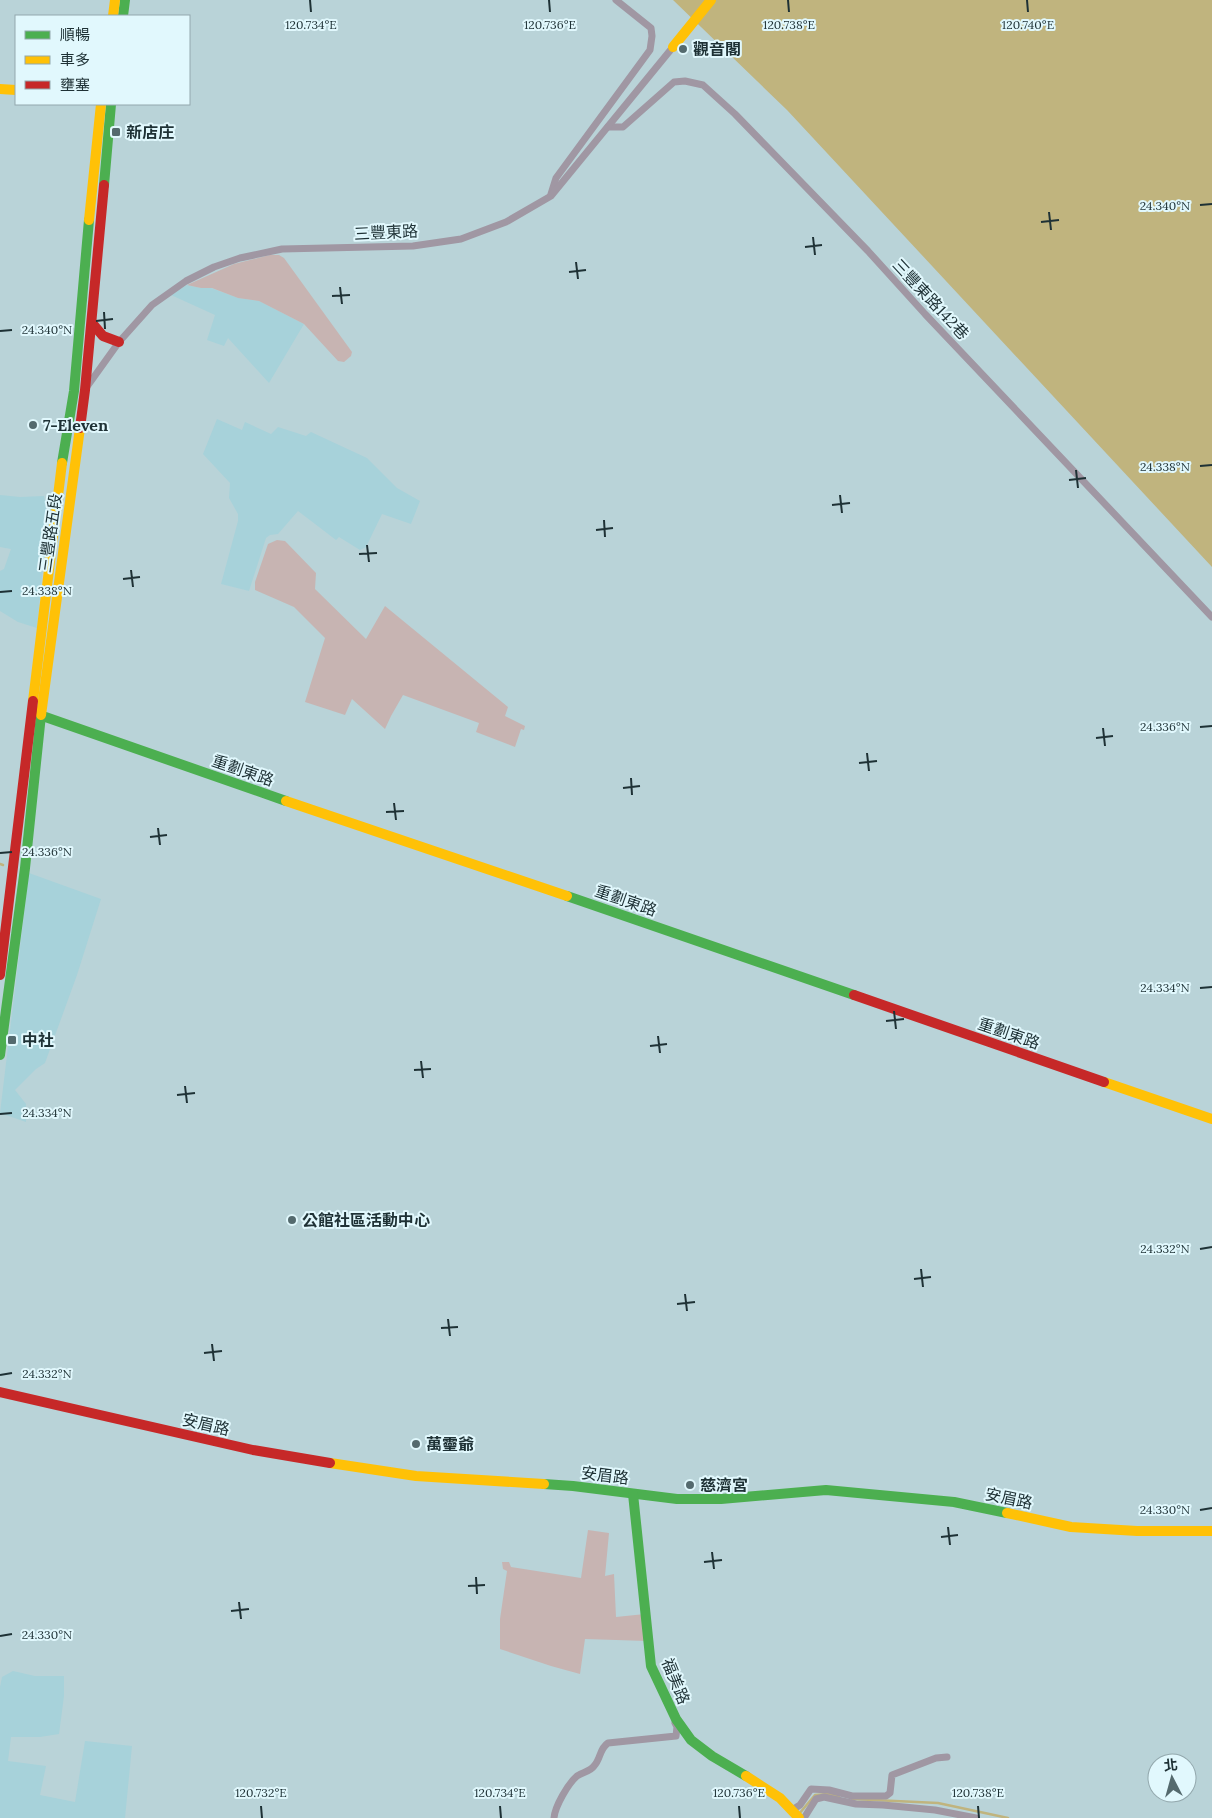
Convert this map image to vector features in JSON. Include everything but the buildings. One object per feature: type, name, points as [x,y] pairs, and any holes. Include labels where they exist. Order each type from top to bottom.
[{"type":"street","points":[[113,15],[115,0]]},
{"type":"street","points":[[123,15],[125,0]]},
{"type":"street","points":[[551,196],[556,178],[650,50],[651,28],[616,0]]},
{"type":"street","points":[[673,47],[711,0]]},
{"type":"street","name":"三豐東路","points":[[79,390],[152,305],[186,281],[214,267],[240,258],[282,249],[413,246],[461,239],[506,222],[551,196],[673,47]]},
{"type":"street","name":"三豐東路142巷","points":[[608,127],[623,127],[674,82],[684,81],[703,84],[735,114],[868,251],[925,314],[1212,617]]},
{"type":"street","points":[[0,89],[15,90]]},
{"type":"street","name":"三豐路五段","points":[[79,390],[89,215],[101,105]]},
{"type":"street","name":"三豐路五段","points":[[0,1055],[25,868],[36,713],[58,487],[92,323],[112,105]]},
{"type":"street","points":[[92,323],[99,334],[120,342]]},
{"type":"street","name":"三豐路五段","points":[[0,975],[36,713]]},
{"type":"street","name":"重劃東路","points":[[36,713],[1212,1118]]},
{"type":"street","name":"安眉路","points":[[0,1392],[253,1450],[416,1476],[573,1486],[677,1499],[721,1499],[826,1490],[954,1502],[1070,1527],[1137,1531],[1212,1531]]},
{"type":"street","name":"福美路","points":[[633,1494],[651,1666],[674,1717],[691,1740],[712,1756],[767,1788],[799,1818]]},
{"type":"street","points":[[554,1818],[558,1804],[574,1779],[595,1766],[602,1746],[608,1743],[676,1736],[678,1727],[673,1719],[674,1717]]},
{"type":"street","points":[[792,1810],[800,1806],[811,1789],[829,1790],[852,1796],[886,1796],[890,1793],[892,1775],[936,1758],[947,1757]]},
{"type":"street","points":[[804,1818],[816,1799],[824,1797],[856,1804],[935,1810],[957,1816],[976,1818]]},
{"type":"shaded area","points":[[673,0],[1212,0],[1212,567],[787,110]]},
{"type":"shaded area","points":[[270,255],[279,255],[284,258],[352,352],[351,356],[344,362],[338,361],[304,324],[259,301],[238,298],[212,288],[187,285],[234,264]]},
{"type":"shaded area","points":[[187,285],[211,288],[238,298],[259,301],[304,324],[269,383],[228,338],[224,346],[207,340],[215,315],[171,295]]},
{"type":"shaded area","points":[[217,419],[242,430],[245,422],[271,434],[278,427],[306,436],[311,432],[367,458],[397,488],[420,501],[411,524],[382,514],[366,547],[360,550],[339,537],[336,540],[298,511],[278,534],[270,535],[266,538],[249,591],[221,584],[238,521],[238,514],[229,498],[230,483],[203,454]]},
{"type":"shaded area","points":[[0,495],[20,497],[44,496],[48,515],[37,628],[18,622],[0,611],[0,571],[4,569],[11,549],[0,547]]},
{"type":"shaded area","points":[[277,540],[285,541],[316,573],[315,589],[366,639],[385,606],[508,707],[505,716],[525,726],[524,730],[521,729],[515,747],[476,732],[479,723],[403,695],[385,729],[352,699],[345,715],[305,702],[325,638],[294,607],[255,590],[255,582],[268,544]]},
{"type":"shaded area","points":[[29,873],[101,899],[77,975],[45,1063],[36,1069],[15,1090],[26,1104],[26,1122],[0,1113]]},
{"type":"shaded area","points":[[588,1530],[609,1533],[605,1576],[614,1574],[616,1617],[645,1614],[647,1641],[585,1639],[580,1674],[500,1649],[500,1619],[507,1571],[503,1569],[502,1562],[509,1562],[511,1567],[581,1578]]},
{"type":"shaded area","points":[[13,1671],[35,1676],[64,1676],[64,1696],[59,1734],[40,1737],[11,1737],[8,1761],[46,1766],[40,1795],[75,1802],[85,1741],[132,1746],[125,1818],[0,1818],[0,1687],[2,1677]]},
{"type":"waterway","points":[[799,1814],[815,1795],[828,1794],[839,1796]]},
{"type":"waterway","points":[[852,1799],[938,1803],[1008,1818]]},
{"type":"traffic: fast","points":[[123,15],[125,0]]},
{"type":"traffic: fast","points":[[104,185],[111,105]]},
{"type":"traffic: fast","points":[[62,463],[74,391],[89,220]]},
{"type":"traffic: fast","points":[[34,713],[286,801]]},
{"type":"traffic: fast","points":[[0,1055],[25,868],[41,715]]},
{"type":"traffic: fast","points":[[567,896],[854,995]]},
{"type":"traffic: fast","points":[[544,1484],[677,1499],[721,1499],[826,1490],[954,1502],[1007,1513]]},
{"type":"traffic: fast","points":[[633,1494],[651,1666],[676,1719],[691,1740],[712,1756],[746,1776]]},
{"type":"traffic: slow","points":[[113,15],[115,0]]},
{"type":"traffic: slow","points":[[673,47],[711,0]]},
{"type":"traffic: slow","points":[[0,89],[15,90]]},
{"type":"traffic: slow","points":[[89,220],[101,105]]},
{"type":"traffic: slow","points":[[41,715],[80,428]]},
{"type":"traffic: slow","points":[[33,701],[62,463]]},
{"type":"traffic: slow","points":[[286,801],[567,896]]},
{"type":"traffic: slow","points":[[1104,1082],[1212,1119]]},
{"type":"traffic: slow","points":[[330,1463],[416,1476],[544,1484]]},
{"type":"traffic: slow","points":[[1007,1513],[1071,1527],[1137,1531],[1212,1531]]},
{"type":"traffic: slow","points":[[746,1776],[780,1798],[799,1818]]},
{"type":"traffic: jam","points":[[80,428],[104,185]]},
{"type":"traffic: jam","points":[[92,323],[103,336],[119,342]]},
{"type":"traffic: jam","points":[[0,975],[33,701]]},
{"type":"traffic: jam","points":[[854,995],[1104,1082]]},
{"type":"traffic: jam","points":[[0,1392],[253,1450],[330,1463]]},
{"type":"place","name":"觀音閣","points":[[683,49]]},
{"type":"place","name":"新店庄","points":[[116,132]]},
{"type":"place","name":"7-Eleven","points":[[33,425]]},
{"type":"place","name":"中社","points":[[12,1040]]},
{"type":"place","name":"公館社區活動中心","points":[[292,1220]]},
{"type":"place","name":"萬𤫊爺","points":[[416,1444]]},
{"type":"place","name":"慈濟宮","points":[[690,1485]]}]
